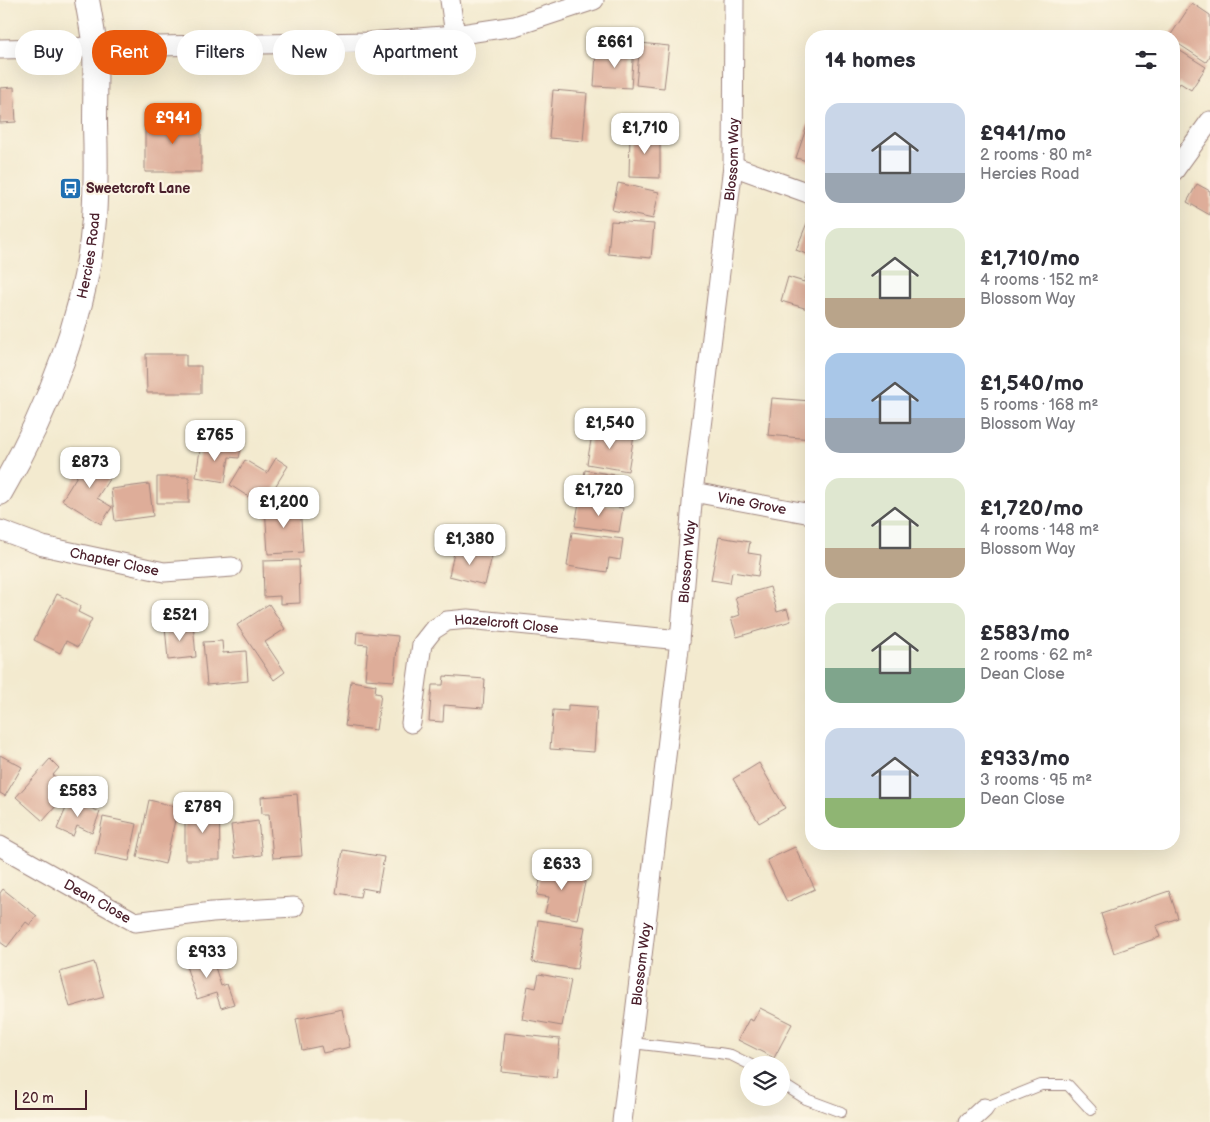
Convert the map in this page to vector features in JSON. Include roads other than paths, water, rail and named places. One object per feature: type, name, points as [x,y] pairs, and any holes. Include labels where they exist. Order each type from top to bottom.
[{"type":"street","name":"Hercies Road","points":[[88,0],[92,30]]},
{"type":"street","points":[[450,0],[454,30]]},
{"type":"street","points":[[476,32],[515,26],[594,0]]},
{"type":"street","name":"Blossom Way","points":[[622,1122],[680,640],[693,492],[733,166],[734,0]]},
{"type":"street","points":[[167,47],[355,42]]},
{"type":"street","points":[[0,49],[55,46],[92,49]]},
{"type":"street","name":"Hercies Road","points":[[0,493],[24,453],[51,394],[71,333],[84,279],[94,221],[95,75]]},
{"type":"street","points":[[1180,163],[1210,121]]},
{"type":"street","points":[[733,166],[805,192]]},
{"type":"street","name":"Vine Grove","points":[[693,492],[805,513]]},
{"type":"street","name":"Chapter Close","points":[[0,530],[43,546],[164,572],[232,567]]},
{"type":"street","name":"Hazelcroft Close","points":[[411,723],[422,644],[433,630],[447,621],[468,619],[680,640]]},
{"type":"street","name":"Dean Close","points":[[0,846],[135,922],[212,912],[294,907]]},
{"type":"street","points":[[969,1122],[984,1108]]},
{"type":"lane","points":[[632,1043],[719,1053],[731,1055],[740,1060]]},
{"type":"lane","points":[[984,1108],[1041,1084],[1068,1085],[1091,1110]]},
{"type":"lane","points":[[790,1089],[806,1099],[841,1112]]},
{"type":"place","name":"Sweetcroft Lane","points":[[70,188]]}]
